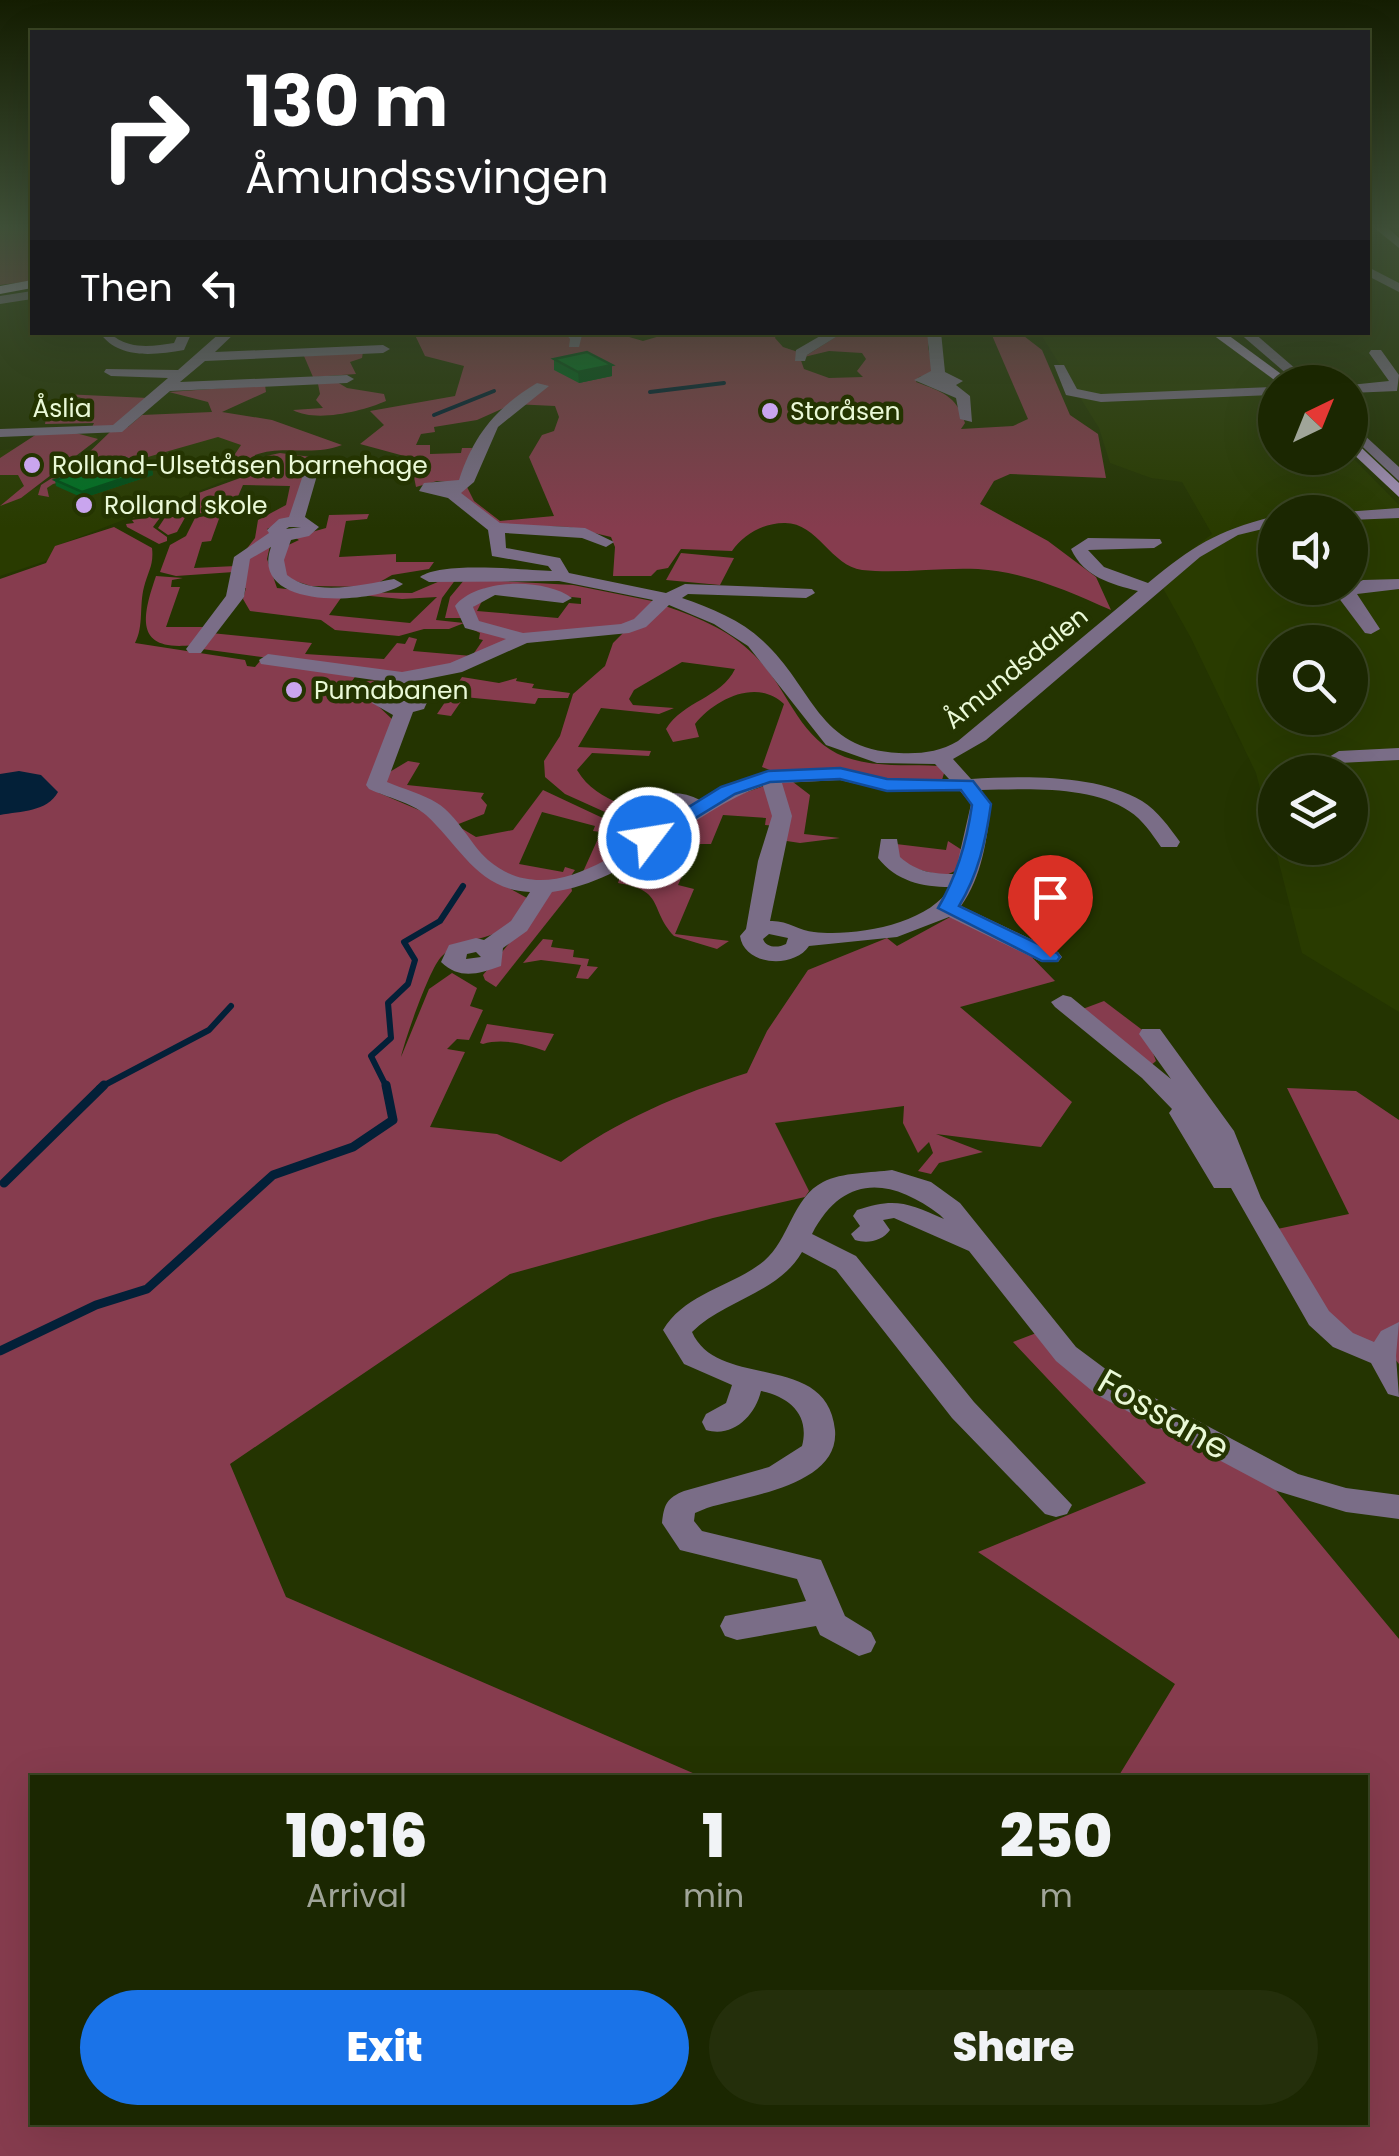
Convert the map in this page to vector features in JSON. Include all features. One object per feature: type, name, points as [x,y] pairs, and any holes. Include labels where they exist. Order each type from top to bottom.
[{"type":"street","points":[[107,335],[112,343],[134,349],[179,347],[185,335]]},
{"type":"street","name":"Åslia","points":[[0,429],[111,431],[226,335]]},
{"type":"street","points":[[800,358],[834,335]]},
{"type":"street","points":[[934,335],[942,380],[962,396],[967,419]]},
{"type":"street","points":[[1219,335],[1261,365]]},
{"type":"street","points":[[1248,335],[1284,365]]},
{"type":"street","points":[[200,357],[383,349]]},
{"type":"street","points":[[1368,390],[1395,392],[1396,381],[1376,353]]},
{"type":"street","points":[[1059,368],[1071,392],[1101,398],[1258,392]]},
{"type":"street","name":"Åslia","points":[[111,372],[181,374]]},
{"type":"street","points":[[167,386],[347,379]]},
{"type":"street","name":"Åmundsdalen","points":[[542,386],[492,419],[466,482],[454,490],[496,528],[498,552],[554,562],[562,572],[559,576]]},
{"type":"street","points":[[0,429],[66,427]]},
{"type":"street","points":[[1368,445],[1399,476]]},
{"type":"street","points":[[1371,448],[1399,447]]},
{"type":"street","points":[[1368,460],[1399,492]]},
{"type":"street","name":"Åmundsdalen","points":[[310,472],[274,562],[276,575],[288,586],[312,591],[394,584],[418,588],[427,584],[429,578],[464,574],[559,576],[628,587],[706,614],[736,629],[764,652],[825,735],[850,750],[886,757],[940,757],[979,736],[1148,590],[1216,539],[1258,526]]},
{"type":"street","points":[[1368,514],[1399,513]]},
{"type":"street","points":[[496,528],[585,533],[606,542]]},
{"type":"street","points":[[195,649],[234,597],[242,557],[288,530]]},
{"type":"street","name":"Åmundsdalen","points":[[1148,590],[1092,567],[1081,557],[1079,549],[1088,544],[1154,543]]},
{"type":"street","points":[[1371,629],[1347,597],[1349,591],[1363,585],[1399,584]]},
{"type":"street","points":[[268,660],[406,694],[523,638],[640,624],[659,604],[685,589],[806,593]]},
{"type":"street","points":[[523,638],[471,624],[464,606],[467,600],[488,590],[563,598]]},
{"type":"street","points":[[406,694],[376,785],[431,808],[481,864],[519,885],[577,882],[602,872],[676,822],[750,781],[802,772],[840,774],[919,788],[966,785],[1074,790],[1129,802],[1152,819],[1169,842]]},
{"type":"street","points":[[1368,756],[1399,754]]},
{"type":"street","points":[[773,785],[782,816],[768,862],[757,930],[752,936],[752,944],[768,954],[792,952],[802,940],[892,932],[948,908],[977,834],[981,804],[940,757]]},
{"type":"street","points":[[889,844],[889,858],[902,871],[936,881],[962,880]]},
{"type":"street","points":[[489,947],[519,926],[546,886]]},
{"type":"street","points":[[948,908],[1050,957]]},
{"type":"street","points":[[1063,1002],[1151,1073],[1228,1151]]},
{"type":"street","points":[[1150,1034],[1221,1131],[1248,1198],[1319,1318],[1343,1340],[1390,1344],[1399,1386]]},
{"type":"street","points":[[1180,1103],[1184,1120],[1223,1182]]},
{"type":"street","name":"Fossane","points":[[859,1642],[832,1625],[809,1569],[691,1541],[678,1523],[680,1506],[705,1493],[793,1472],[814,1455],[820,1434],[818,1418],[807,1400],[789,1386],[705,1364],[684,1349],[677,1330],[695,1312],[770,1271],[787,1255],[814,1204],[832,1188],[860,1180],[892,1178],[922,1188],[950,1209],[1066,1354],[1108,1386],[1288,1483],[1346,1500],[1399,1506]]},
{"type":"street","name":"Fossane","points":[[866,1234],[876,1230],[866,1216],[891,1209],[906,1211],[956,1239],[978,1245]]},
{"type":"street","points":[[796,1238],[846,1264],[963,1410],[1056,1505]]},
{"type":"street","points":[[717,1422],[733,1416],[745,1404],[748,1378]]},
{"type":"street","points":[[736,1626],[825,1610]]},
{"type":"shaded area","points":[[415,335],[622,335],[643,341],[663,335],[776,335],[783,347],[798,352],[804,369],[829,378],[863,377],[857,371],[866,359],[862,353],[829,351],[804,357],[839,335],[931,335],[928,347],[934,373],[919,377],[916,382],[952,400],[965,423],[961,429],[1013,426],[1028,419],[992,335],[1023,335],[1042,350],[1070,415],[1098,434],[1106,478],[1010,474],[994,481],[980,504],[1048,541],[1096,577],[1111,610],[1046,584],[996,571],[862,570],[841,561],[806,529],[784,523],[754,531],[732,551],[681,549],[668,568],[651,576],[613,576],[615,547],[611,537],[569,527],[500,525],[458,495],[466,485],[474,501],[500,521],[554,516],[529,457],[542,435],[554,431],[559,417],[555,406],[513,404],[477,420],[434,427],[435,432],[421,434],[416,445],[430,445],[430,454],[461,453],[462,448],[472,448],[466,475],[458,483],[437,481],[416,487],[414,477],[419,460],[360,444],[384,425],[370,411],[455,396],[464,366],[425,356]]},
{"type":"shaded area","points":[[1041,335],[1219,335],[1264,365],[1258,365],[1258,475],[1368,473],[1399,505],[1399,1012],[1302,953],[1279,865],[1368,865],[1368,755],[1258,755],[1258,781],[1191,638],[1156,576],[1212,534],[1182,482],[1151,478],[1110,463],[1099,428]]},
{"type":"shaded area","points":[[363,352],[362,358],[350,362],[356,374],[313,377],[304,356]]},
{"type":"shaded area","points":[[337,382],[347,388],[384,394],[386,401],[326,416],[293,410],[323,408],[316,400],[320,394],[318,384]]},
{"type":"shaded area","points":[[265,385],[266,392],[222,412],[272,420],[342,445],[255,455],[253,468],[245,473],[233,457],[241,445],[218,437],[53,484],[47,488],[49,497],[38,495],[41,485],[82,459],[110,432],[128,427],[142,415],[212,412],[208,402],[169,392]]},
{"type":"shaded area","points":[[63,394],[148,398],[115,426],[91,429],[94,423],[45,424],[46,418],[60,408],[74,409],[86,399]]},
{"type":"shaded area","name":"Rolland skole","points":[[42,431],[96,435],[98,439],[33,489],[144,453],[158,454],[219,435],[241,445],[233,457],[245,473],[56,546],[61,556],[0,576],[0,450],[20,449]]},
{"type":"shaded area","name":"Rolland-Ulsetåsen barnehage","points":[[40,432],[72,432],[98,439],[21,498],[0,506],[24,486],[18,475],[0,475],[0,458]]},
{"type":"shaded area","points":[[280,453],[327,459],[324,470],[310,471],[295,516],[267,529],[271,534],[245,551],[255,538],[258,520],[286,505],[290,486],[243,485],[232,510],[271,509],[187,514],[177,532],[168,535],[158,528],[166,516],[162,515],[153,527],[167,537],[167,541],[159,544],[127,527],[126,524],[134,523],[132,520],[146,518],[133,518],[138,515],[257,472],[266,456]]},
{"type":"shaded area","points":[[369,514],[367,519],[346,521],[339,557],[396,554],[396,562],[434,562],[429,569],[392,575],[371,587],[311,586],[283,577],[282,548],[299,540],[294,537],[326,528],[329,515]]},
{"type":"shaded area","points":[[211,515],[262,515],[220,516],[211,541],[202,542],[194,568],[236,566],[234,572],[176,576],[160,572],[170,545],[186,536],[195,518]]},
{"type":"shaded area","points":[[114,527],[152,548],[135,643],[245,660],[247,666],[255,667],[260,661],[357,674],[352,681],[393,682],[406,691],[376,704],[393,720],[379,793],[433,816],[489,877],[527,898],[512,924],[442,956],[425,988],[401,1057],[429,989],[452,973],[477,988],[470,1006],[483,1010],[469,1040],[457,1039],[447,1049],[465,1052],[430,1127],[497,1134],[561,1162],[604,1133],[650,1110],[747,1073],[767,1031],[808,970],[887,938],[897,946],[952,916],[1019,944],[1055,981],[960,1007],[1072,1102],[1041,1147],[936,1134],[983,1152],[939,1163],[931,1174],[918,1171],[933,1153],[929,1142],[918,1153],[903,1123],[904,1106],[775,1123],[809,1191],[805,1197],[510,1274],[230,1464],[286,1597],[697,1775],[30,1775],[30,2125],[1368,2125],[1368,1775],[1119,1775],[1175,1684],[978,1552],[1146,1483],[1013,1342],[1039,1332],[1249,1458],[1399,1639],[1399,2156],[0,2156],[0,579],[46,563],[55,546]]},
{"type":"shaded area","points":[[271,541],[267,559],[277,588],[343,595],[329,615],[410,623],[437,597],[402,599],[328,592],[412,593],[456,579],[442,598],[436,620],[464,623],[399,636],[335,630],[321,620],[250,611],[243,599],[246,588],[241,588],[247,560]]},
{"type":"shaded area","points":[[681,553],[734,558],[720,585],[666,580]]},
{"type":"shaded area","points":[[156,576],[183,578],[172,580],[171,587],[180,587],[166,627],[205,627],[193,645],[160,643],[147,629],[148,605]]},
{"type":"shaded area","points":[[465,579],[573,585],[657,602],[639,618],[615,628],[523,635],[478,624],[468,612],[485,595],[477,611],[558,618],[569,603],[581,604],[581,598],[486,588],[464,600],[462,618],[445,618],[450,597]]},
{"type":"shaded area","points":[[665,606],[739,641],[770,673],[806,727],[829,749],[868,763],[938,766],[945,770],[942,780],[901,784],[829,770],[775,772],[762,767],[784,704],[762,693],[749,692],[725,700],[695,724],[699,737],[673,742],[666,729],[673,720],[721,687],[735,669],[682,662],[634,690],[629,699],[633,705],[674,708],[659,714],[601,708],[578,747],[651,751],[649,756],[592,753],[577,770],[596,791],[642,814],[657,828],[647,831],[565,794],[545,777],[544,761],[560,736],[573,694],[605,666],[613,643],[623,633]]},
{"type":"shaded area","points":[[472,629],[523,638],[476,661],[397,675],[202,649],[211,633],[312,643],[305,654],[384,659],[397,643],[405,644],[409,637],[417,639],[413,651],[472,656],[483,640]]},
{"type":"shaded area","points":[[462,677],[499,683],[517,678],[516,681],[534,684],[532,688],[570,693],[568,698],[538,698],[535,704],[464,697],[451,716],[437,714]]},
{"type":"shaded area","points":[[408,761],[420,763],[407,785],[484,793],[484,814],[456,825],[476,837],[513,830],[543,790],[624,828],[639,842],[582,874],[601,832],[593,831],[595,826],[542,812],[519,864],[563,872],[565,867],[575,870],[568,880],[554,883],[508,877],[386,783],[388,773]]},
{"type":"shaded area","points":[[779,780],[793,782],[810,795],[804,834],[840,838],[800,843],[780,840]]},
{"type":"shaded area","points":[[767,785],[776,826],[765,825],[766,818],[723,815],[711,844],[696,844],[678,885],[694,889],[675,934],[729,941],[717,949],[674,936],[650,896],[618,883],[622,870],[636,871],[636,860],[676,831],[688,833],[693,829],[689,826],[722,801]]},
{"type":"shaded area","points":[[948,841],[962,850],[955,871],[944,876],[901,865],[896,844],[946,850]]},
{"type":"shaded area","points":[[571,886],[572,891],[496,987],[485,980],[483,975],[552,891]]},
{"type":"shaded area","points":[[543,939],[553,940],[551,947],[574,950],[573,957],[589,959],[587,966],[598,967],[588,979],[576,978],[581,965],[541,960],[523,963]]},
{"type":"shaded area","points":[[1104,1001],[1145,1032],[1156,1061],[1150,1066],[1080,1010]]},
{"type":"shaded area","points":[[487,1024],[554,1034],[545,1051],[514,1043],[483,1044],[480,1043]]},
{"type":"shaded area","points":[[1287,1088],[1356,1091],[1399,1120],[1399,1364],[1325,1330],[1267,1231],[1349,1214]]},
{"type":"water","points":[[19,771],[41,775],[58,792],[40,807],[0,815],[0,774]]},
{"type":"building","points":[[587,352],[612,365],[578,372],[554,359]]},
{"type":"building","name":"Rolland skole","points":[[125,458],[152,469],[82,492],[55,480]]},
{"type":"waterway","points":[[650,392],[724,383]]},
{"type":"waterway","points":[[434,415],[494,391]]},
{"type":"waterway","points":[[386,1087],[371,1056],[391,1038],[388,1003],[408,984],[415,960],[404,942],[440,921],[463,886]]},
{"type":"waterway","points":[[103,1086],[209,1030],[231,1006]]},
{"type":"waterway","points":[[4,1183],[103,1086]]},
{"type":"waterway","points":[[99,1088],[103,1086]]},
{"type":"waterway","points":[[0,1351],[96,1305],[147,1289],[273,1175],[353,1147],[393,1120],[386,1087]]},
{"type":"place","name":"Storåsen","points":[[770,411]]},
{"type":"place","name":"Rolland-Ulsetåsen barnehage","points":[[32,465]]},
{"type":"place","name":"Rolland skole","points":[[84,505]]},
{"type":"place","name":"Pumabanen","points":[[294,690]]},
{"type":"route","points":[[649,838],[728,790],[768,777],[802,772],[840,774],[919,788],[966,785],[981,804],[977,834],[960,888],[948,908],[1050,957]]}]
